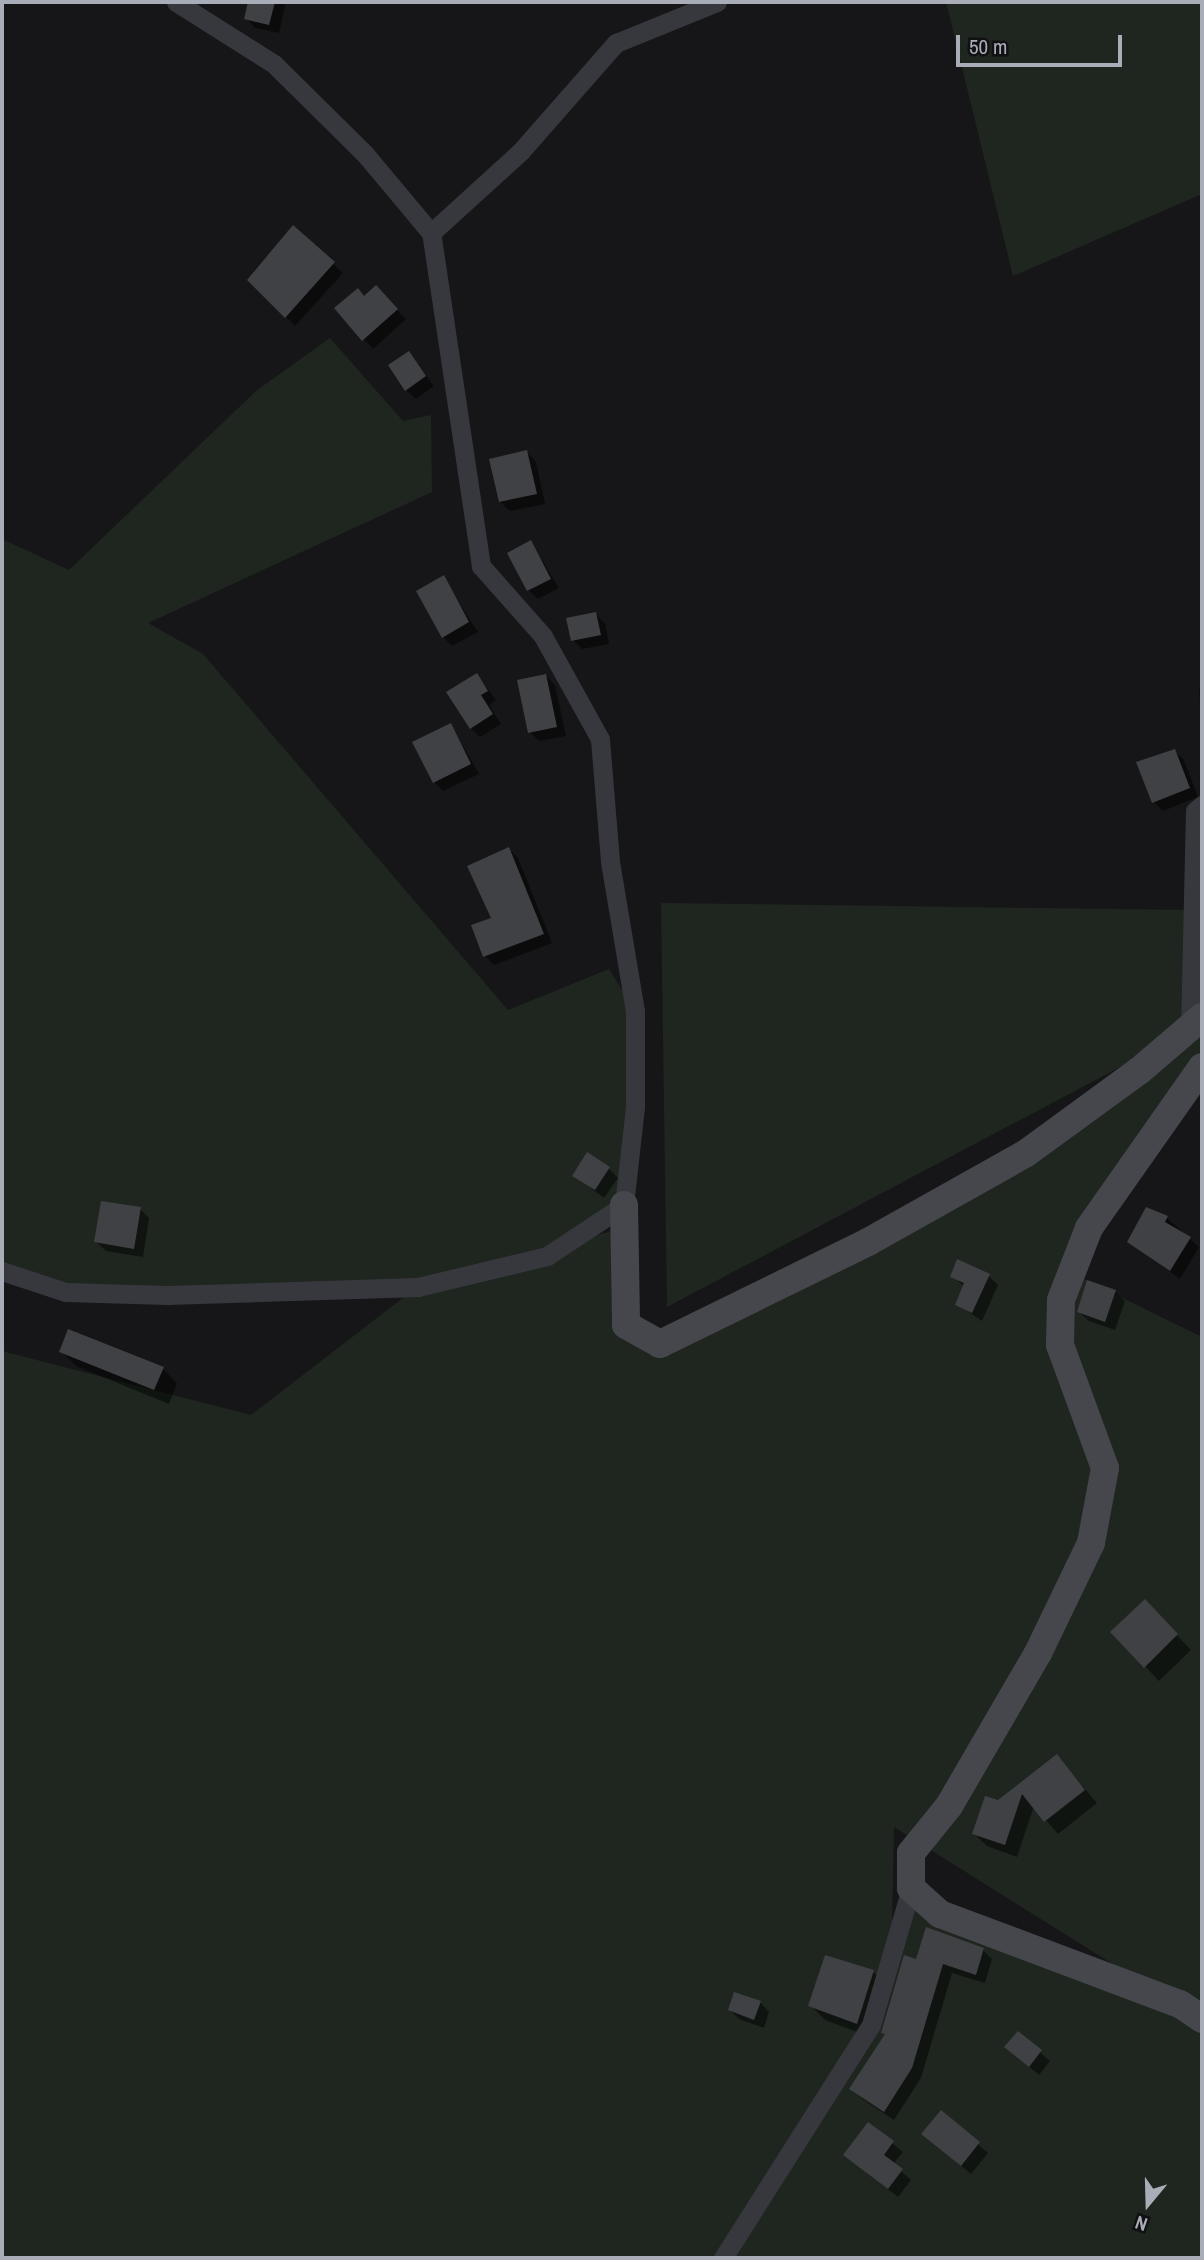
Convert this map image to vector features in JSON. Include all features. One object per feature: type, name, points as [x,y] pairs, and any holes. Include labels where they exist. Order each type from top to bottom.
[{"type":"street","points":[[176,2],[274,64],[365,154],[431,233],[481,566],[543,636],[600,739],[610,861],[635,1011],[635,1107],[624,1205],[626,1325],[660,1344],[868,1242],[1025,1154],[1196,1023],[1195,811],[1202,805]]},
{"type":"street","points":[[431,233],[521,151],[616,43],[718,2]]},
{"type":"street","points":[[723,2258],[871,2025],[911,1888],[911,1853],[949,1806],[1038,1653],[1091,1543],[1105,1468],[1060,1345],[1061,1300],[1089,1228],[1202,1067]]},
{"type":"street","points":[[2,1271],[65,1292],[167,1294],[418,1287],[547,1256],[624,1205]]},
{"type":"street","points":[[911,1888],[940,1914],[1180,2004],[1202,2020]]},
{"type":"shaded area","points":[[946,2],[1202,2],[1202,194],[1013,276]]},
{"type":"shaded area","points":[[330,338],[403,421],[431,415],[432,492],[148,623],[203,654],[508,1010],[609,969],[635,1011],[624,1205],[567,1244],[625,1227],[626,1325],[660,1344],[934,1206],[1202,1032],[1202,1049],[1072,1273],[1202,1337],[1202,2258],[2,2258],[2,1351],[251,1415],[417,1287],[65,1292],[2,1271],[2,539],[69,570],[256,391]],"holes":[[[894,1827],[1167,1998],[911,1888],[892,1924]]]},
{"type":"shaded area","points":[[661,903],[1191,910],[1190,1030],[667,1307]]},
{"type":"building","points":[[248,2],[275,2],[269,25],[244,19]]},
{"type":"building","points":[[293,225],[335,262],[285,318],[247,280]]},
{"type":"building","points":[[376,285],[398,309],[362,341],[334,308],[358,288],[364,296]]},
{"type":"building","points":[[409,351],[426,376],[405,391],[388,365]]},
{"type":"building","points":[[527,450],[537,494],[499,502],[489,459]]},
{"type":"building","points":[[531,540],[551,579],[527,591],[507,553]]},
{"type":"building","points":[[444,575],[469,622],[442,638],[416,591]]},
{"type":"building","points":[[596,612],[601,635],[571,641],[566,618]]},
{"type":"building","points":[[477,673],[488,691],[481,695],[493,714],[470,729],[446,692]]},
{"type":"building","points":[[546,674],[557,727],[528,733],[517,680]]},
{"type":"building","points":[[451,723],[471,764],[433,783],[412,742]]},
{"type":"building","points":[[1175,749],[1190,788],[1152,803],[1136,762]]},
{"type":"building","points":[[509,847],[544,934],[483,957],[471,925],[491,918],[467,866]]},
{"type":"building","points":[[587,1152],[610,1167],[595,1190],[572,1176]]},
{"type":"building","points":[[101,1201],[141,1207],[134,1249],[94,1242]]},
{"type":"building","points":[[1146,1207],[1168,1216],[1165,1222],[1191,1237],[1170,1271],[1127,1242]]},
{"type":"building","points":[[957,1259],[990,1274],[972,1313],[955,1305],[964,1283],[950,1277]]},
{"type":"building","points":[[1087,1280],[1116,1290],[1105,1322],[1077,1312]]},
{"type":"building","points":[[68,1329],[164,1367],[154,1390],[59,1352]]},
{"type":"building","points":[[1145,1599],[1178,1634],[1144,1668],[1110,1632]]},
{"type":"building","points":[[1057,1754],[1085,1790],[1044,1822],[1022,1794],[1005,1845],[972,1834],[985,1796],[998,1800]]},
{"type":"building","points":[[926,1927],[984,1948],[976,1975],[943,1964],[912,2068],[884,2112],[849,2089],[885,2034],[881,2033],[904,1955],[916,1959]]},
{"type":"building","points":[[825,1955],[874,1970],[857,2024],[808,2006]]},
{"type":"building","points":[[734,1992],[761,2001],[754,2020],[728,2010]]},
{"type":"building","points":[[1018,2031],[1042,2050],[1029,2067],[1004,2047]]},
{"type":"building","points":[[941,2110],[980,2142],[961,2166],[921,2134]]},
{"type":"building","points":[[868,2122],[894,2141],[884,2155],[903,2169],[888,2189],[843,2155]]}]
